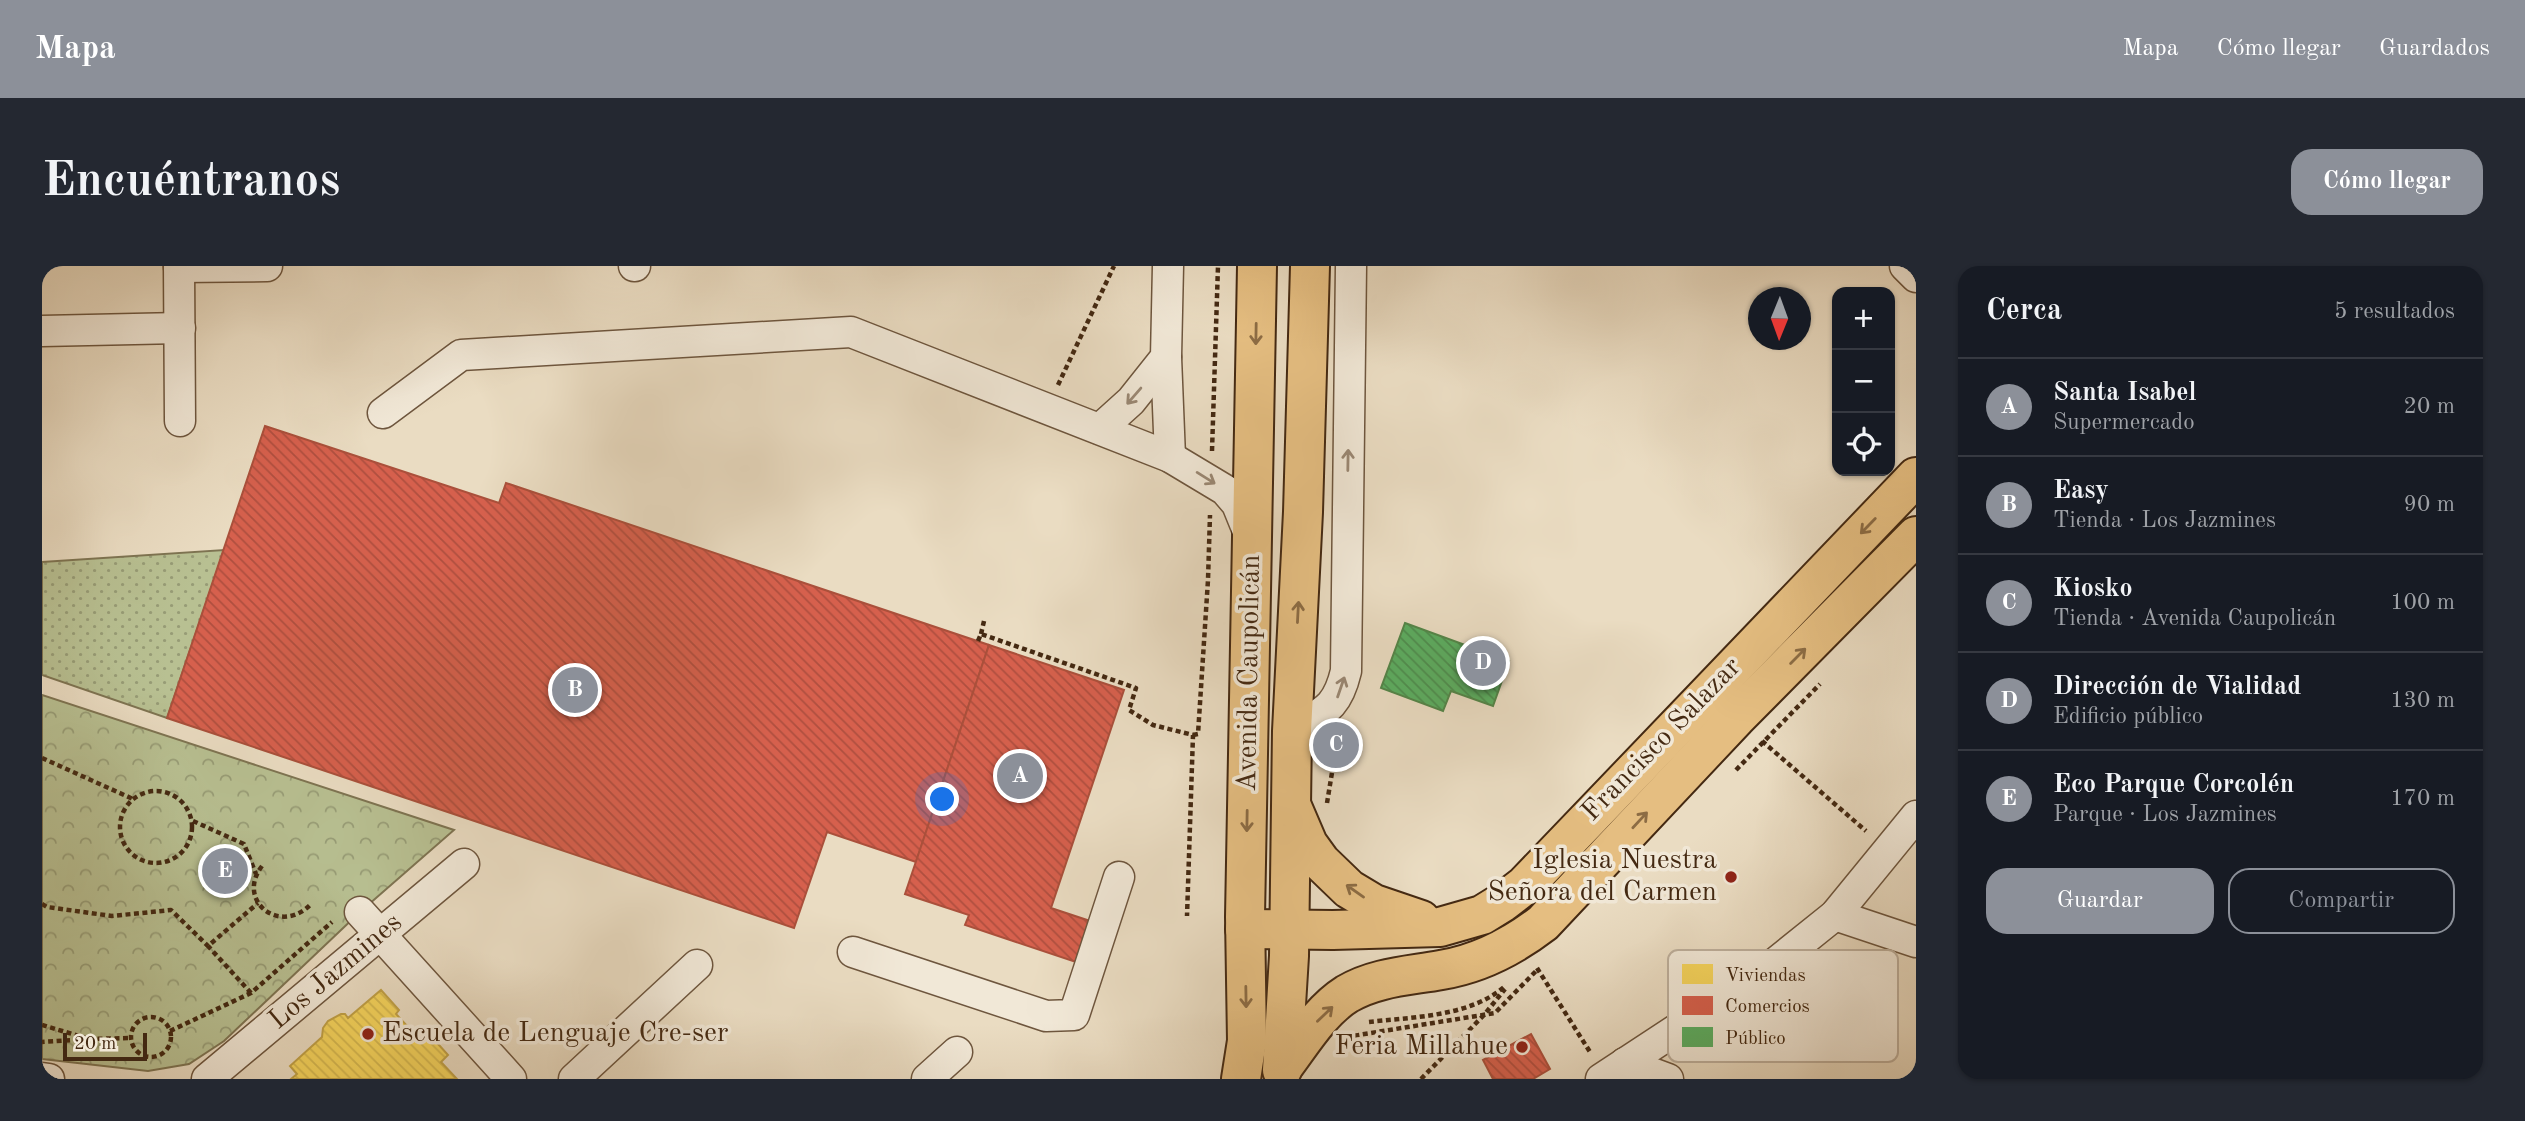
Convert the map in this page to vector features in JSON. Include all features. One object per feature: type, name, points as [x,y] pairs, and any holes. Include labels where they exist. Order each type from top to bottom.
[{"type":"main road","name":"Avenida Caupolicán","points":[[1241,1079],[1247,1041],[1245,929],[1257,266]]},
{"type":"main road","name":"Avenida Caupolicán","points":[[1282,1073],[1310,266]]},
{"type":"main road","name":"Francisco Salazar","points":[[1245,929],[1440,927],[1482,915],[1525,885],[1916,477]]},
{"type":"main road","name":"Francisco Salazar","points":[[1282,1073],[1320,1018],[1345,995],[1393,976],[1466,965],[1526,936],[1543,923],[1736,718],[1916,536]]},
{"type":"main road","points":[[1290,803],[1308,844],[1321,862],[1349,888],[1374,904],[1440,927]]},
{"type":"street","points":[[180,421],[179,266],[267,266]]},
{"type":"street","points":[[1168,266],[1166,357],[1170,457]]},
{"type":"street","name":"Avenida Caupolicán","points":[[1292,731],[1332,706],[1341,691],[1346,671],[1351,266]]},
{"type":"street","points":[[1905,266],[1916,277]]},
{"type":"street","points":[[42,331],[180,328]]},
{"type":"street","points":[[383,412],[461,355],[851,332],[1170,457],[1225,490],[1237,504],[1245,521],[1253,557]]},
{"type":"street","points":[[1100,429],[1131,401],[1166,357]]},
{"type":"street","points":[[1791,950],[1835,915],[1916,816]]},
{"type":"street","name":"Los Jazmines","points":[[207,1079],[464,864]]},
{"type":"street","points":[[853,952],[1046,1016],[1073,1015],[1119,877]]},
{"type":"street","points":[[360,912],[511,1079]]},
{"type":"street","points":[[1835,915],[1916,942]]},
{"type":"street","points":[[574,1079],[697,965]]},
{"type":"street","points":[[1611,1073],[1668,1035]]},
{"type":"street","points":[[927,1079],[957,1052]]},
{"type":"street","points":[[1611,1073],[1668,1079]]},
{"type":"street","points":[[42,1078],[49,1079]]},
{"type":"path","points":[[1047,408],[1114,266]]},
{"type":"path","points":[[978,641],[984,621]]},
{"type":"path","points":[[981,634],[1136,688],[1129,710],[1153,725],[1193,735],[1187,916]]},
{"type":"path","points":[[1736,718],[1888,850]]},
{"type":"path","points":[[42,758],[133,799]]},
{"type":"path","points":[[152,791],[166,792],[183,802],[192,821],[190,841],[182,852],[164,862],[144,860],[127,849],[121,836],[122,816],[133,799],[152,791]]},
{"type":"path","points":[[192,821],[244,844],[256,874],[254,892],[258,903],[270,915],[286,918],[304,911],[312,903]]},
{"type":"path","points":[[256,874],[262,866]]},
{"type":"path","points":[[208,946],[258,903]]},
{"type":"path","points":[[42,904],[47,907],[113,916],[171,910],[251,993]]},
{"type":"path","points":[[170,1031],[251,993],[332,922]]},
{"type":"path","points":[[1532,962],[1611,1073]]},
{"type":"path","points":[[1358,1023],[1404,1020],[1454,1009],[1493,997],[1507,986],[1484,1015],[1421,1079]]},
{"type":"path","points":[[150,1017],[162,1021],[170,1031],[169,1045],[160,1055],[154,1057],[147,1057],[135,1051],[130,1038],[138,1021],[150,1017]]},
{"type":"path","points":[[42,1025],[89,1039]]},
{"type":"path","points":[[42,1042],[130,1038]]},
{"type":"green space","points":[[224,550],[167,718],[42,675],[42,562]]},
{"type":"green space","points":[[42,695],[454,830],[360,912],[224,1041],[189,1064],[148,1071],[42,1059]]},
{"type":"building: Viviendas","name":"Escuela de Lenguaje Cre-ser","points":[[381,990],[399,1010],[396,1014],[422,1042],[430,1035],[448,1055],[441,1062],[457,1079],[291,1079],[297,1074],[290,1066],[322,1037],[323,1028],[328,1021],[341,1014],[348,1018]]},
{"type":"building: Comercios","points":[[265,426],[499,503],[506,483],[989,645],[916,862],[827,832],[794,928],[167,718]]},
{"type":"building: Comercios","points":[[989,645],[1124,690],[1051,908],[1090,921],[1076,962],[965,925],[969,915],[905,894]]},
{"type":"building: Comercios","name":"Feria Millahue","points":[[1531,1034],[1550,1069],[1533,1079],[1493,1079],[1483,1060]]},
{"type":"building: Público","points":[[1405,623],[1509,661],[1493,706],[1451,691],[1443,711],[1381,688]]},
{"type":"place","name":"Dirección de Vialidad","points":[[1483,663]]},
{"type":"place","name":"Easy","points":[[575,690]]},
{"type":"place","name":"Kiosko","points":[[1336,745]]},
{"type":"place","name":"Santa Isabel","points":[[1020,776]]},
{"type":"place","name":"Eco Parque Corcolén","points":[[225,871]]},
{"type":"place","name":"Iglesia Nuestra Señora del Carmen","points":[[1731,877]]},
{"type":"place","name":"Escuela de Lenguaje Cre-ser","points":[[368,1034]]},
{"type":"place","name":"Feria Millahue","points":[[1522,1047]]}]
